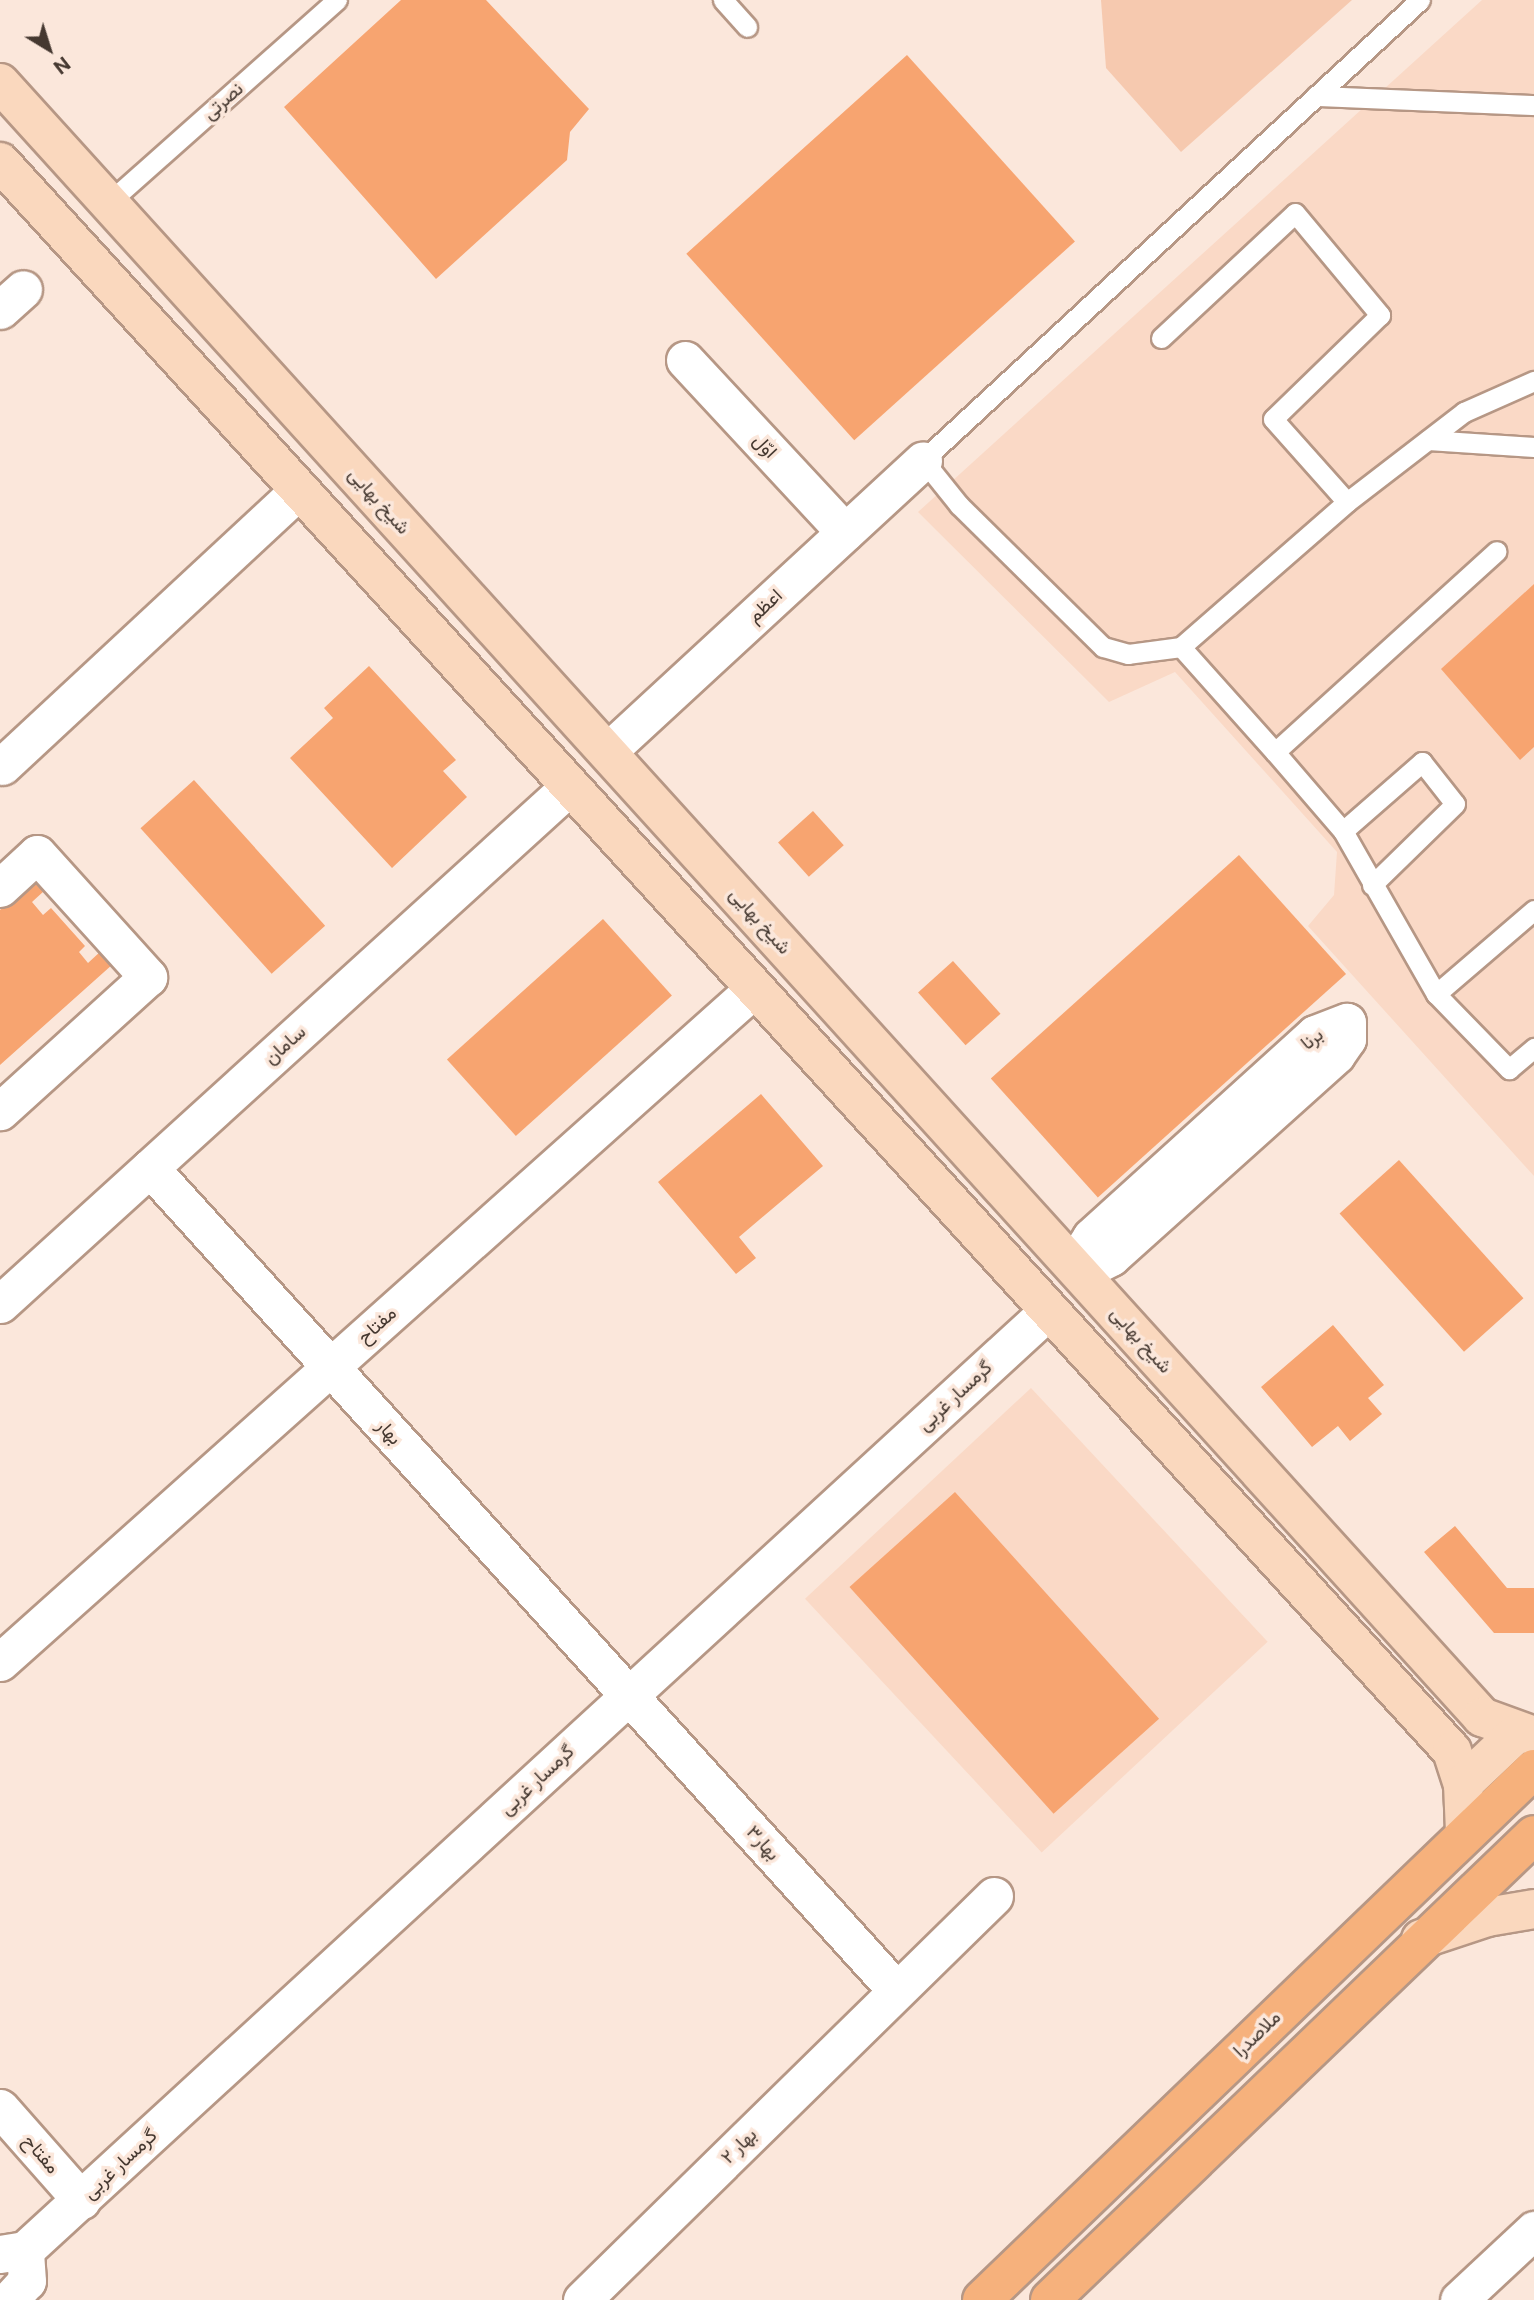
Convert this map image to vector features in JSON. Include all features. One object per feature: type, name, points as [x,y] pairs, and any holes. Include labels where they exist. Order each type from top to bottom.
[{"type":"main road","name":"شیخ بهایی","points":[[0,83],[1482,1717],[1525,1735]]},
{"type":"main road","points":[[0,162],[1452,1751],[1463,1784],[1465,1832]]},
{"type":"main road","points":[[252,439],[291,404]]},
{"type":"main road","points":[[570,786],[607,752]]},
{"type":"main road","points":[[1463,1784],[1525,1735]]},
{"type":"main road","name":"ملاصدرا","points":[[982,2300],[1465,1832],[1534,1769]]},
{"type":"main road","points":[[1050,2300],[1421,1939],[1534,1835]]},
{"type":"main road","points":[[1421,1939],[1533,1907]]},
{"type":"street","name":"اوّل","points":[[685,360],[845,531]]},
{"type":"street","name":"اعظم","points":[[607,752],[923,460]]},
{"type":"street","points":[[2,766],[299,490]]},
{"type":"street","name":"سامان","points":[[0,1304],[570,786]]},
{"type":"street","points":[[0,888],[37,854],[148,977],[0,1111]]},
{"type":"street","name":"مفتاح","points":[[0,1661],[755,988]]},
{"type":"street","name":"برنا","points":[[1347,1022],[1347,1039],[1336,1055],[1111,1257],[1077,1269],[1091,1237],[1315,1034],[1347,1022]]},
{"type":"street","name":"بهار","points":[[150,1168],[629,1696]]},
{"type":"street","name":"گرمسار غربی","points":[[9,2300],[27,2281],[13,2252],[81,2200],[1049,1310]]},
{"type":"street","name":"بهار۳","points":[[629,1696],[897,1991]]},
{"type":"street","name":"بهار ۲","points":[[582,2300],[993,1896]]},
{"type":"street","name":"مفتاح","points":[[0,2108],[81,2200]]},
{"type":"street","points":[[1459,2300],[1534,2230]]},
{"type":"lane","name":"نصرتی","points":[[108,203],[337,0]]},
{"type":"lane","points":[[723,0],[747,27]]},
{"type":"lane","points":[[1420,0],[923,460],[959,505],[1103,647],[1128,654],[1181,647],[1347,502],[1464,412],[1534,381]]},
{"type":"lane","points":[[1316,96],[1534,105]]},
{"type":"lane","points":[[1161,338],[1295,212],[1380,316],[1273,419],[1347,502]]},
{"type":"lane","points":[[1428,440],[1534,447]]},
{"type":"lane","points":[[1275,752],[1497,551]]},
{"type":"lane","points":[[1181,647],[1343,831],[1436,993],[1509,1069],[1534,1048]]},
{"type":"lane","points":[[1343,831],[1422,762],[1455,804],[1372,885]]},
{"type":"lane","points":[[1436,993],[1534,910]]},
{"type":"shaded area","points":[[1101,0],[1352,0],[1181,152],[1106,68]]},
{"type":"shaded area","points":[[1482,0],[1534,0],[1534,1176],[1308,926],[1334,895],[1337,852],[1175,672],[1109,702],[918,512]]},
{"type":"shaded area","points":[[1031,1388],[1268,1642],[1042,1853],[805,1599]]},
{"type":"building","points":[[401,0],[486,0],[589,109],[570,132],[567,160],[436,279],[284,107]]},
{"type":"building","points":[[907,55],[1075,242],[854,440],[686,254]]},
{"type":"building","points":[[1534,584],[1534,747],[1520,760],[1441,669]]},
{"type":"building","points":[[369,666],[456,760],[443,771],[467,797],[392,868],[290,758],[333,718],[324,708]]},
{"type":"building","points":[[194,780],[325,926],[272,974],[140,828]]},
{"type":"building","points":[[813,811],[844,845],[809,877],[778,842]]},
{"type":"building","points":[[1239,855],[1346,974],[1098,1197],[991,1078]]},
{"type":"building","points":[[34,880],[44,891],[32,902],[43,915],[51,908],[85,946],[79,952],[88,963],[101,951],[113,964],[0,1065],[0,910]]},
{"type":"building","points":[[603,919],[672,996],[516,1136],[447,1060]]},
{"type":"building","points":[[953,961],[1001,1014],[966,1045],[918,992]]},
{"type":"building","points":[[761,1094],[823,1166],[739,1237],[756,1258],[736,1274],[658,1182]]},
{"type":"building","points":[[1399,1160],[1523,1298],[1464,1352],[1340,1214]]},
{"type":"building","points":[[1333,1325],[1384,1385],[1368,1398],[1382,1414],[1350,1441],[1338,1426],[1312,1447],[1261,1387]]},
{"type":"building","points":[[955,1492],[1159,1719],[1054,1814],[849,1587]]},
{"type":"building","points":[[1455,1526],[1507,1588],[1534,1588],[1534,1633],[1494,1633],[1424,1552]]}]
